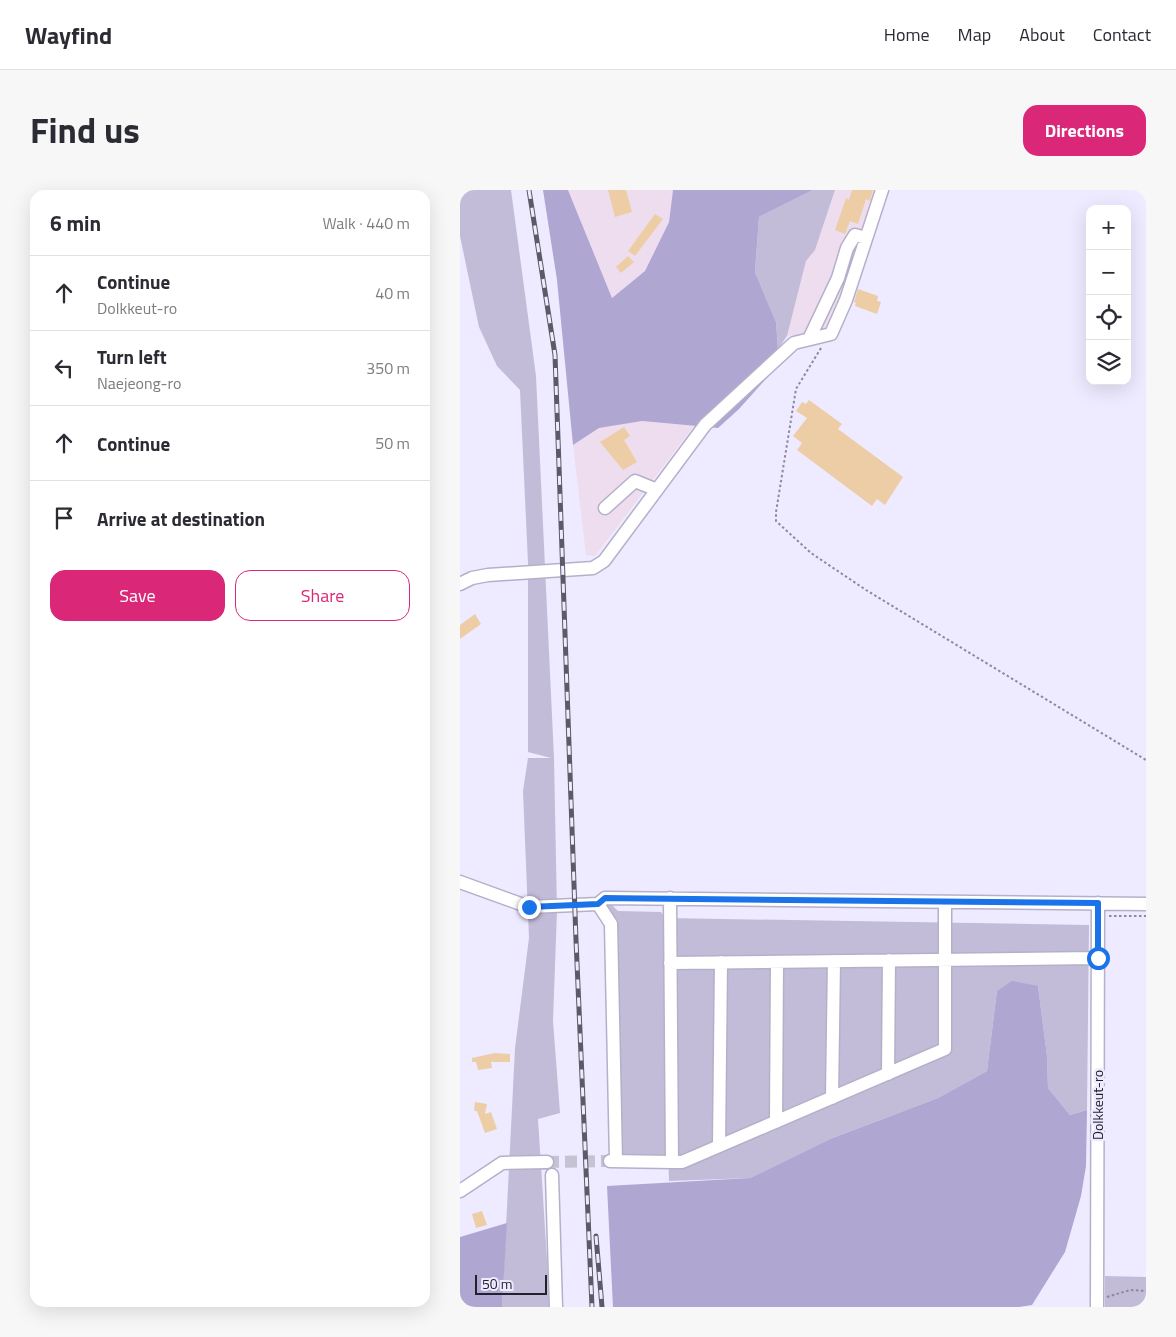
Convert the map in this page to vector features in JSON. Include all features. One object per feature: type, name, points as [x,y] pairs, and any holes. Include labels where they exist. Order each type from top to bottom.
[{"type":"street","points":[[460,584],[472,578],[488,575],[593,568],[611,554],[705,425],[794,343],[831,334],[846,300],[882,190]]},
{"type":"street","points":[[810,338],[838,278],[847,248],[855,235],[866,238]]},
{"type":"street","points":[[605,508],[635,482],[657,490]]},
{"type":"street","points":[[460,882],[529,907],[670,898],[1146,904]]},
{"type":"street","points":[[670,898],[672,1162]]},
{"type":"street","points":[[601,901],[610,924],[611,1161],[672,1162],[682,1162],[944,1049],[945,902]]},
{"type":"street","name":"Dolkkeut-ro","points":[[1097,1305],[1098,903]]},
{"type":"street","points":[[670,963],[1098,958]]},
{"type":"street","points":[[888,1074],[889,960]]},
{"type":"street","points":[[832,1098],[834,961]]},
{"type":"street","points":[[719,1146],[721,962]]},
{"type":"street","points":[[776,1122],[777,962]]},
{"type":"street","points":[[460,1191],[502,1163],[547,1162]]},
{"type":"street","points":[[552,1175],[556,1307]]},
{"type":"path","points":[[831,334],[796,389],[776,521],[811,553],[866,590],[1146,760]]},
{"type":"path","points":[[1097,1305],[1111,1295],[1124,1292],[1146,1291]]},
{"type":"shaded area","points":[[460,190],[511,190],[536,376],[554,758],[557,911],[553,1021],[560,1113],[538,1119],[550,1307],[502,1307],[515,1048],[529,938],[523,791],[528,758],[551,758],[528,752],[528,563],[520,390],[497,366],[479,327],[460,236]]},
{"type":"shaded area","points":[[543,190],[568,190],[612,298],[645,271],[669,222],[673,190],[813,190],[759,217],[755,272],[776,322],[779,364],[739,409],[718,428],[642,421],[599,428],[573,445],[557,280]]},
{"type":"shaded area","points":[[568,190],[673,190],[669,222],[645,271],[612,298]]},
{"type":"shaded area","points":[[813,190],[835,190],[815,250],[806,261],[787,336],[778,349],[776,322],[755,272],[759,217]]},
{"type":"shaded area","points":[[835,190],[877,190],[829,331],[787,336],[806,261],[815,250]]},
{"type":"shaded area","points":[[642,421],[694,426],[595,556],[586,555],[573,445],[599,428]]},
{"type":"shaded area","points":[[611,904],[618,911],[661,912],[665,918],[1089,925],[1087,1110],[1070,1115],[1048,1088],[1047,1056],[1038,986],[997,991],[987,1071],[938,1098],[830,1139],[750,1178],[669,1181],[668,1151],[664,1158],[622,1157],[618,921],[604,905]]},
{"type":"shaded area","points":[[1012,981],[1038,986],[1047,1056],[1048,1088],[1070,1115],[1087,1110],[1086,1166],[1081,1196],[1065,1252],[1032,1305],[1019,1307],[613,1307],[607,1186],[750,1178],[830,1139],[938,1098],[987,1071],[997,991]]},
{"type":"shaded area","points":[[507,1223],[502,1307],[460,1307],[460,1237]]},
{"type":"shaded area","points":[[1105,1276],[1146,1277],[1146,1307],[1105,1307]]},
{"type":"building","points":[[608,190],[626,190],[632,212],[615,217]]},
{"type":"building","points":[[852,190],[873,190],[870,201],[866,199],[858,224],[850,221],[845,234],[835,230],[846,198],[849,200]]},
{"type":"building","points":[[655,214],[663,219],[635,256],[628,251]]},
{"type":"building","points":[[628,256],[634,262],[621,273],[616,267]]},
{"type":"building","points":[[858,289],[878,296],[877,301],[881,302],[877,314],[855,306],[856,303],[854,302]]},
{"type":"building","points":[[809,400],[842,424],[838,429],[903,477],[885,505],[877,499],[872,506],[797,450],[802,443],[793,436],[807,418],[796,411],[802,402],[806,404]]},
{"type":"building","points":[[624,427],[630,436],[624,440],[637,462],[623,470],[600,442]]},
{"type":"building","points":[[475,614],[481,624],[460,639],[460,625]]},
{"type":"building","points":[[495,1053],[510,1054],[510,1062],[491,1062],[492,1068],[478,1070],[476,1062],[472,1062],[472,1058]]},
{"type":"building","points":[[475,1102],[487,1104],[485,1114],[491,1112],[497,1129],[485,1133],[477,1111],[474,1111]]},
{"type":"building","points":[[482,1211],[487,1225],[476,1228],[472,1214]]},
{"type":"tunnel","points":[[547,1162],[607,1161]]},
{"type":"railway","points":[[529,190],[555,355],[576,940],[592,1307]]},
{"type":"railway","points":[[596,1236],[602,1307]]},
{"type":"route","points":[[529,907],[598,904],[605,898],[1098,903],[1098,958]]}]
